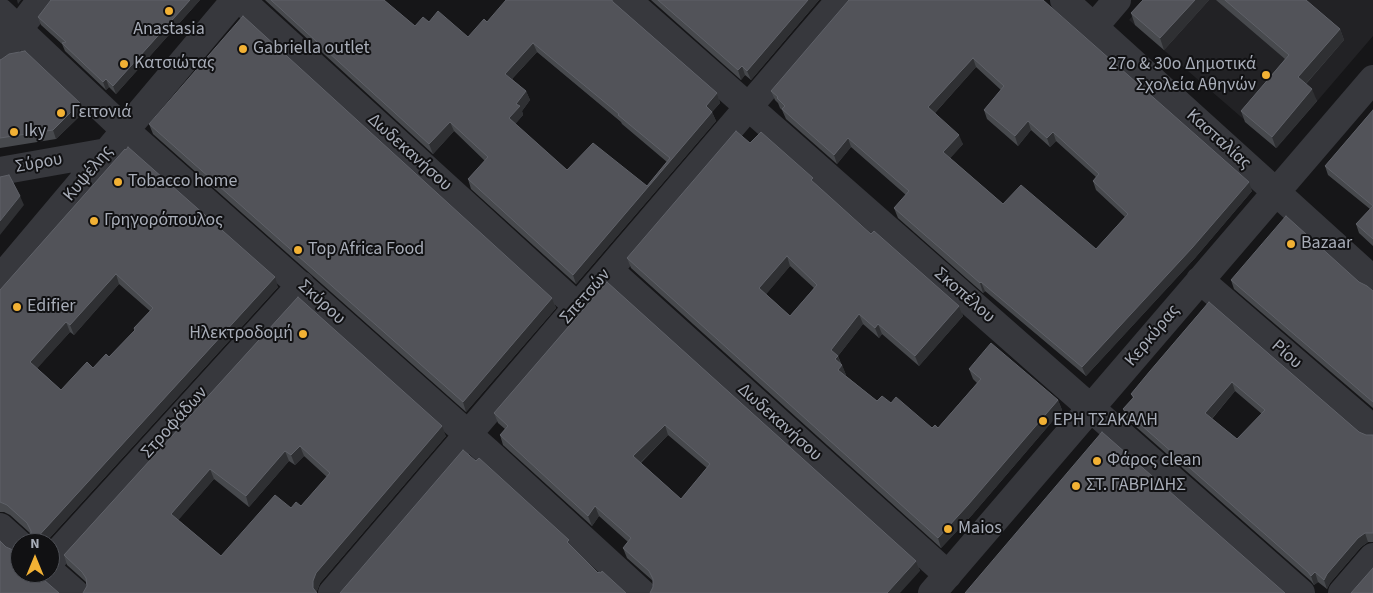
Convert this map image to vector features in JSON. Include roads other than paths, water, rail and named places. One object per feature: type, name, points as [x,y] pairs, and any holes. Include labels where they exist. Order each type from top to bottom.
[{"type":"street","points":[[0,54],[9,21],[41,0]]},
{"type":"street","name":"Κυψέλης","points":[[0,279],[235,0]]},
{"type":"street","name":"Δωδεκανήσου","points":[[241,0],[578,306]]},
{"type":"street","name":"Σκοπέλου","points":[[628,0],[1301,593]]},
{"type":"street","name":"Σπετσών","points":[[332,593],[840,0]]},
{"type":"street","name":"Κασταλίας","points":[[1064,0],[1373,280]]},
{"type":"street","points":[[1094,27],[1117,0]]},
{"type":"street","name":"Σκύρου","points":[[9,21],[125,130],[301,285],[642,593]]},
{"type":"street","name":"Κερκύρας","points":[[940,584],[1373,79]]},
{"type":"street","name":"Σύρου","points":[[0,171],[107,152]]},
{"type":"street","name":"Δωδεκανήσου","points":[[609,270],[940,584]]},
{"type":"street","name":"Ρίου","points":[[1200,280],[1373,429]]},
{"type":"street","name":"Στροφάδων","points":[[60,550],[301,285]]},
{"type":"street","points":[[0,527],[10,536]]},
{"type":"street","points":[[1342,593],[1373,557]]},
{"type":"street","points":[[60,580],[75,593]]},
{"type":"place","name":"Anastasia","points":[[169,11]]},
{"type":"place","name":"Gabriella outlet","points":[[243,49]]},
{"type":"place","name":"Κατσιώτας","points":[[124,64]]},
{"type":"place","name":"27ο & 30ο Δημοτικά Σχολεία Αθηνών","points":[[1266,75]]},
{"type":"place","name":"Γειτονιά","points":[[61,113]]},
{"type":"place","name":"Iky","points":[[14,132]]},
{"type":"place","name":"Tobacco home","points":[[118,182]]},
{"type":"place","name":"Γρηγορόπουλος","points":[[94,221]]},
{"type":"place","name":"Bazaar","points":[[1291,244]]},
{"type":"place","name":"Top Africa Food","points":[[298,250]]},
{"type":"place","name":"Edifier","points":[[17,307]]},
{"type":"place","name":"Ηλεκτροδομή","points":[[303,334]]},
{"type":"place","name":"ΕΡΗ ΤΣΑΚΑΛΗ","points":[[1043,421]]},
{"type":"place","name":"Φάρος clean","points":[[1097,461]]},
{"type":"place","name":"ΣΤ. ΓΑΒΡΙΔΗΣ","points":[[1076,486]]},
{"type":"place","name":"Maios","points":[[948,529]]}]
